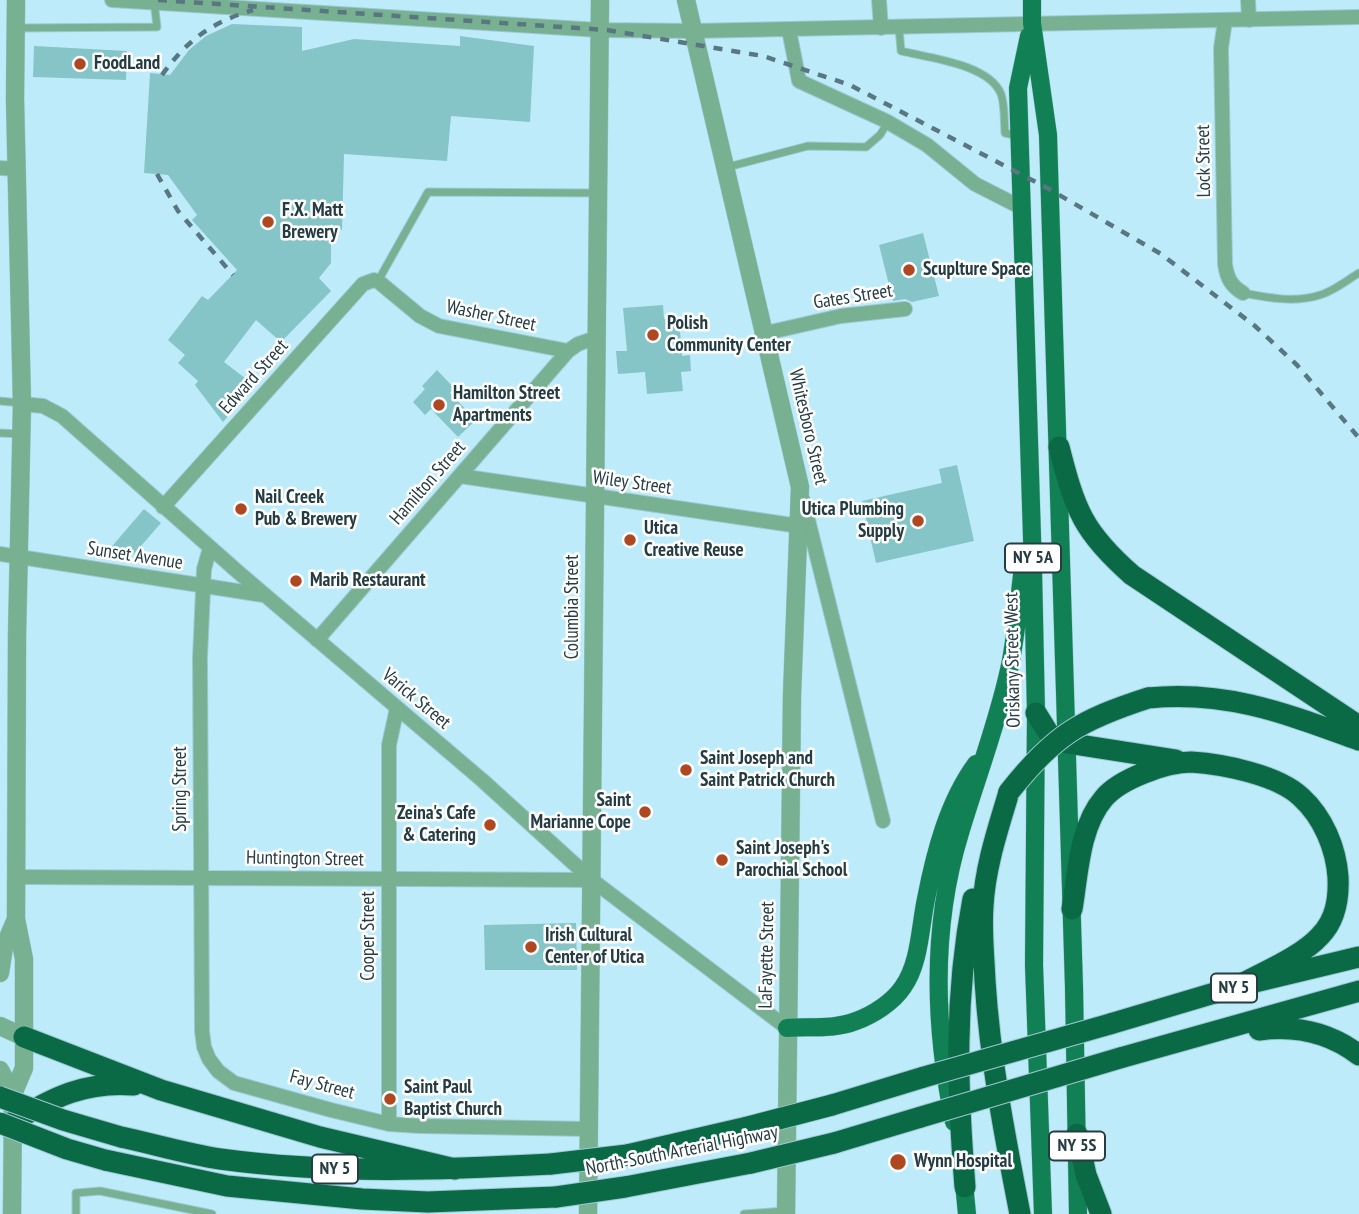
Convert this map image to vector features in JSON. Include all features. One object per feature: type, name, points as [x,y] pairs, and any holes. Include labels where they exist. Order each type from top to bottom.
[{"type":"highway","points":[[1059,447],[1076,503],[1087,528],[1104,550],[1132,575],[1359,726]]},
{"type":"highway","points":[[965,1187],[958,1086],[958,1020],[967,929],[988,833],[1009,792],[1033,763],[1072,729],[1104,712],[1148,698],[1177,695],[1219,698],[1279,711],[1359,740]]},
{"type":"highway","points":[[1036,713],[1049,734],[1067,743],[1247,772],[1285,785],[1301,797],[1317,815],[1334,851],[1339,891],[1331,922],[1321,936],[1307,947],[1238,986]]},
{"type":"highway","points":[[1072,909],[1085,838],[1092,815],[1105,797],[1118,786],[1156,769],[1189,762]]},
{"type":"highway","points":[[1009,792],[993,848],[983,904],[982,933],[993,1068],[1020,1214]]},
{"type":"highway","name":"North-South Arterial Highway","points":[[4,1095],[63,1120],[121,1137],[217,1159],[330,1169],[455,1169],[551,1164],[627,1155],[748,1127],[1238,986],[1359,957]]},
{"type":"highway","name":"North-South Arterial Highway","points":[[7,1123],[67,1149],[227,1186],[362,1199],[428,1202],[556,1197],[751,1163],[834,1143],[1359,990]]},
{"type":"highway","points":[[1191,1039],[1296,1028],[1317,1032],[1359,1055]]},
{"type":"highway","points":[[24,1037],[160,1090],[320,1137],[455,1169]]},
{"type":"highway","points":[[7,1123],[43,1103],[87,1086],[112,1083],[160,1090]]},
{"type":"highway","points":[[1077,1134],[1086,1175],[1101,1214]]},
{"type":"main road","name":"Oriskany Street West","points":[[1032,0],[1032,23],[1048,135],[1072,909],[1077,1214]]},
{"type":"main road","name":"Oriskany Street West","points":[[1032,23],[1018,89],[1012,135],[1022,208],[1031,507],[1036,713],[1034,965],[1043,1214]]},
{"type":"main road","points":[[967,1214],[965,1187],[944,1072],[938,1007],[939,949],[947,884],[959,834],[1010,670],[1031,507]]},
{"type":"main road","points":[[787,1028],[828,1027],[855,1022],[895,997],[904,986],[912,969],[926,896],[945,825],[966,778],[986,750]]},
{"type":"street","points":[[4,1095],[24,1068],[24,960],[16,919],[22,404],[9,169],[15,99],[16,0]]},
{"type":"street","points":[[112,0],[599,30],[789,30],[1359,16]]},
{"type":"street","name":"Columbia Street","points":[[588,1214],[600,0]]},
{"type":"street","name":"Whitesboro Street","points":[[686,0],[800,487],[883,821]]},
{"type":"street","points":[[879,0],[881,28]]},
{"type":"street","points":[[1248,0],[1249,20]]},
{"type":"street","name":"Lock Street","points":[[1225,21],[1222,48],[1225,264],[1233,287],[1243,293]]},
{"type":"street","points":[[789,30],[799,81],[888,122],[927,145],[975,184],[1022,208]]},
{"type":"street","name":"Washer Street","points":[[377,281],[420,316],[439,326],[568,351]]},
{"type":"street","name":"Edward Street","points":[[163,507],[363,284],[377,281]]},
{"type":"street","name":"Gates Street","points":[[766,333],[841,316],[905,309]]},
{"type":"street","points":[[568,351],[597,337]]},
{"type":"street","name":"Hamilton Street","points":[[317,640],[568,351]]},
{"type":"street","name":"Varick Street","points":[[22,404],[43,406],[62,416],[264,595],[482,780],[592,880],[787,1028]]},
{"type":"street","name":"Wiley Street","points":[[460,476],[799,526]]},
{"type":"street","name":"LaFayette Street","points":[[785,1212],[792,709],[800,487]]},
{"type":"street","name":"Spring Street","points":[[202,1031],[200,657],[203,586],[210,548]]},
{"type":"street","name":"Sunset Avenue","points":[[0,554],[264,595]]},
{"type":"street","name":"Cooper Street","points":[[389,1124],[389,745],[397,708]]},
{"type":"street","name":"Huntington Street","points":[[17,877],[592,880]]},
{"type":"street","points":[[0,973],[4,947],[16,919]]},
{"type":"street","points":[[0,1026],[24,1037]]},
{"type":"street","name":"Fay Street","points":[[202,1031],[209,1059],[218,1071],[234,1083],[331,1110],[389,1124],[589,1129]]},
{"type":"street","points":[[0,1070],[7,1123],[12,1214]]},
{"type":"lane","points":[[16,28],[157,27],[154,1]]},
{"type":"lane","points":[[899,27],[901,51],[974,70],[992,81],[1001,95],[1012,135]]},
{"type":"lane","points":[[724,168],[808,146],[866,147],[880,135],[888,122]]},
{"type":"lane","points":[[377,281],[428,192],[598,193]]},
{"type":"lane","points":[[1243,293],[1292,299],[1321,295],[1359,273]]},
{"type":"lane","points":[[0,401],[22,404]]},
{"type":"lane","points":[[0,433],[21,434]]},
{"type":"lane","points":[[76,1214],[76,1193],[100,1191],[212,1214]]},
{"type":"lane","points":[[744,1214],[785,1212]]},
{"type":"building","name":"F.X. Matt Brewery","points":[[232,24],[302,27],[302,51],[354,39],[460,46],[460,36],[534,46],[530,122],[451,116],[447,161],[344,154],[342,230],[331,224],[331,263],[319,278],[331,291],[281,342],[256,320],[224,362],[254,385],[223,422],[195,385],[198,381],[178,363],[185,355],[168,340],[202,296],[208,300],[237,270],[192,220],[197,215],[168,175],[144,173],[150,73],[170,75],[189,50],[206,36]]},
{"type":"building","name":"FoodLand","points":[[34,46],[127,51],[126,80],[33,77]]},
{"type":"building","name":"Scuplture Space","points":[[923,233],[939,296],[912,302],[905,299],[893,301],[879,245]]},
{"type":"building","name":"Polish Community Center","points":[[663,305],[664,319],[679,318],[682,356],[690,355],[691,371],[681,372],[683,391],[647,394],[645,372],[618,374],[616,351],[627,351],[623,308]]},
{"type":"building","name":"Hamilton Street Apartments","points":[[437,370],[454,388],[450,393],[476,420],[458,437],[431,409],[425,415],[413,402],[425,389],[422,386]]},
{"type":"building","name":"Utica Plumbing Supply","points":[[957,465],[974,541],[876,563],[862,501],[942,483],[939,469]]},
{"type":"building","points":[[144,509],[161,523],[133,555],[108,551]]},
{"type":"building","name":"Irish Cultural Center of Utica","points":[[576,923],[577,970],[485,970],[484,925]]},
{"type":"railway","points":[[158,0],[607,30],[763,56],[850,85],[1049,189],[1161,254],[1255,326],[1297,365],[1359,438]]},
{"type":"railway","points":[[162,75],[181,52],[202,34],[225,20],[253,10]]},
{"type":"railway","points":[[157,174],[178,211],[233,275]]},
{"type":"place","name":"FoodLand","points":[[80,64]]},
{"type":"place","name":"F.X. Matt Brewery","points":[[268,222]]},
{"type":"place","name":"Scuplture Space","points":[[909,270]]},
{"type":"place","name":"Polish Community Center","points":[[653,335]]},
{"type":"place","name":"Hamilton Street Apartments","points":[[439,405]]},
{"type":"place","name":"Nail Creek Pub & Brewery","points":[[241,509]]},
{"type":"place","name":"Utica Plumbing Supply","points":[[918,521]]},
{"type":"place","name":"Utica Creative Reuse","points":[[630,540]]},
{"type":"place","name":"Marib Restaurant","points":[[296,581]]},
{"type":"place","name":"Saint Joseph and Saint Patrick Church","points":[[686,770]]},
{"type":"place","name":"Saint Marianne Cope","points":[[645,812]]},
{"type":"place","name":"Zeina's Cafe & Catering","points":[[490,825]]},
{"type":"place","name":"Saint Joseph's Parochial School","points":[[722,860]]},
{"type":"place","name":"Irish Cultural Center of Utica","points":[[531,947]]},
{"type":"place","name":"Saint Paul Baptist Church","points":[[390,1099]]},
{"type":"place","name":"Wynn Hospital","points":[[898,1162]]}]
